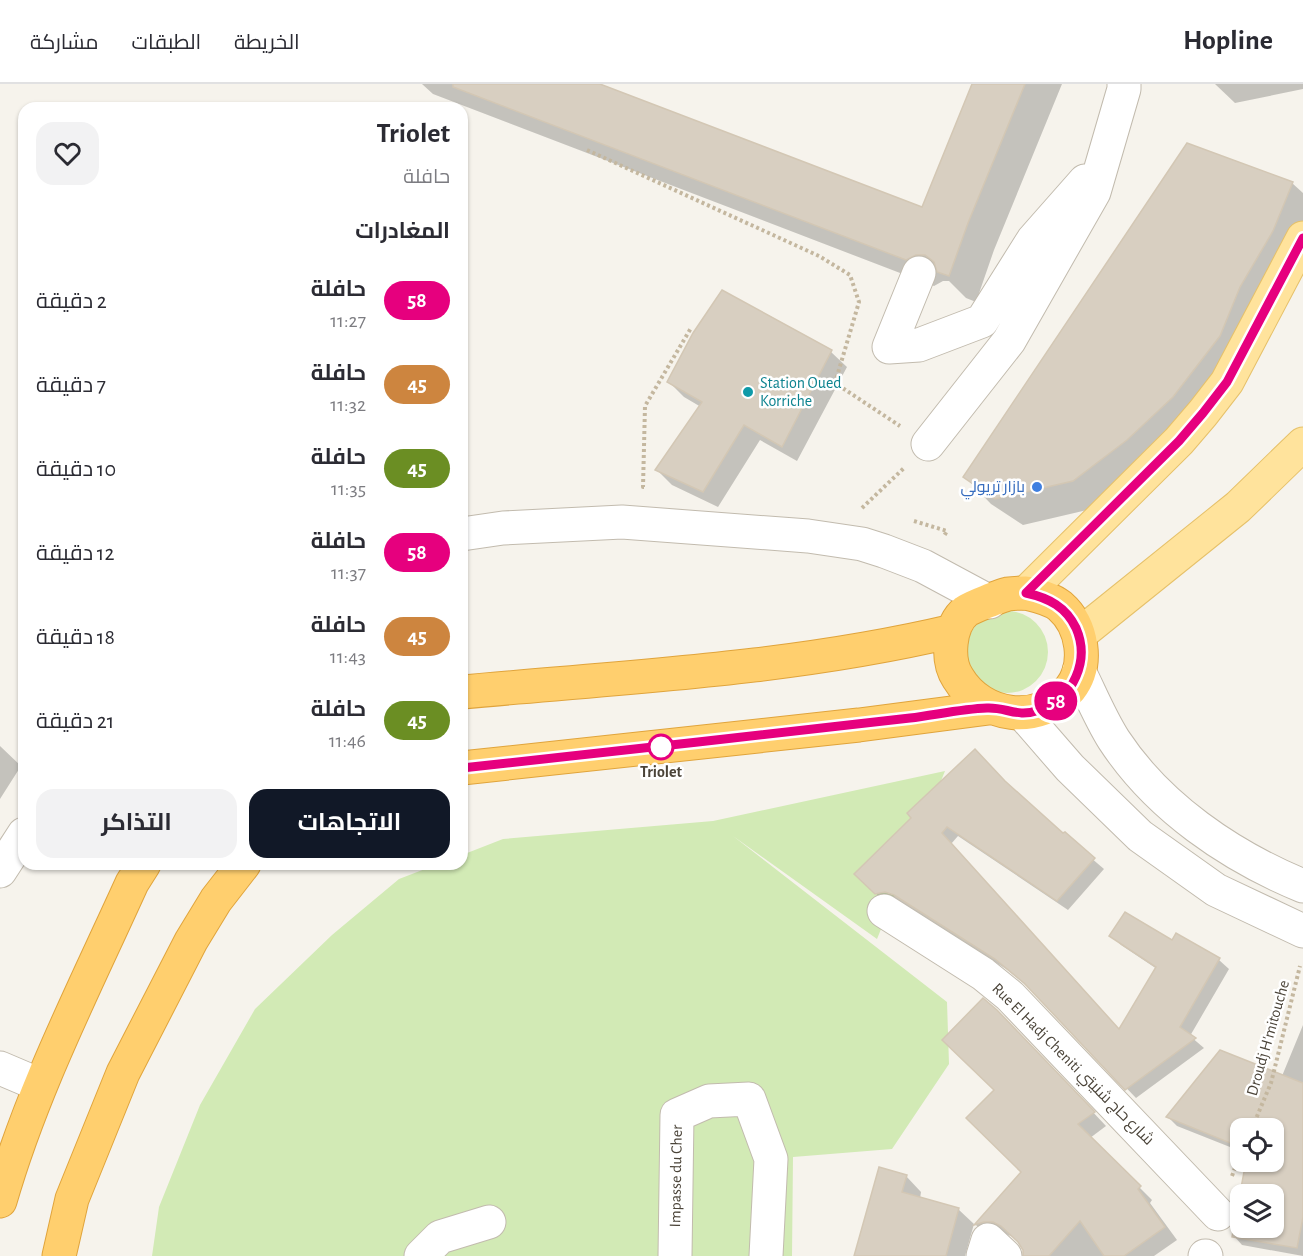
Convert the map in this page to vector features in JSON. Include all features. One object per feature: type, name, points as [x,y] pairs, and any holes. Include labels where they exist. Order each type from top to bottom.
[{"type":"highway","points":[[468,767],[848,726],[989,708],[1023,714],[1041,710],[1058,700],[1071,687],[1079,670],[1082,653],[1079,635],[1071,619],[1059,606],[1044,597],[1026,593],[1007,594],[966,610],[953,631],[950,654],[957,677],[972,695],[989,708]]},
{"type":"highway","points":[[468,691],[769,664],[871,649],[953,631]]},
{"type":"highway","points":[[0,1201],[22,1130],[40,1085],[132,883],[140,870]]},
{"type":"highway","points":[[59,1256],[72,1199],[123,1072],[191,941],[216,900],[238,870]]},
{"type":"main road","points":[[1026,593],[1179,441],[1203,413],[1227,382],[1303,238]]},
{"type":"main road","points":[[1079,635],[1238,507],[1303,444]]},
{"type":"street","points":[[928,444],[1009,341],[1094,192],[1124,84]]},
{"type":"street","points":[[919,273],[889,347],[919,345],[982,321],[1032,240],[1104,159]]},
{"type":"street","points":[[468,533],[502,528],[622,522],[808,536],[843,541],[884,551],[923,567],[990,602]]},
{"type":"street","points":[[1079,670],[1114,740],[1152,788],[1201,829],[1255,864],[1303,886]]},
{"type":"street","points":[[1023,714],[1070,768],[1140,836],[1216,890],[1303,931]]},
{"type":"street","points":[[0,871],[18,843]]},
{"type":"street","name":"Rue El Hadj Cheniti شارع حاج شنيتي","points":[[884,911],[983,974],[1010,996],[1218,1214]]},
{"type":"street","points":[[0,1068],[40,1085]]},
{"type":"street","name":"Impasse du Cher","points":[[675,1256],[677,1116],[709,1101],[748,1099],[771,1159],[766,1256]]},
{"type":"street","points":[[421,1256],[440,1237],[489,1222]]},
{"type":"street","points":[[982,1256],[988,1240],[1005,1256]]},
{"type":"path","points":[[587,150],[819,256],[850,275],[859,302],[835,383],[928,444],[861,510],[869,508]]},
{"type":"path","points":[[654,489],[643,487],[645,406],[691,328]]},
{"type":"path","points":[[914,521],[947,531],[923,567]]},
{"type":"path","name":"Droudj H'mitouche","points":[[1256,1118],[1271,1083],[1300,965]]},
{"type":"green space","points":[[1007,611],[1023,614],[1036,623],[1045,636],[1048,652],[1045,668],[1036,681],[1023,690],[1007,693],[991,690],[978,681],[969,668],[966,652],[969,636],[978,623],[991,614]]},
{"type":"green space","points":[[945,771],[877,939],[733,836],[947,1002],[949,1064],[892,1149],[793,1157],[792,1256],[152,1256],[159,1207],[200,1105],[255,1009],[332,935],[399,879],[422,870],[468,870],[468,853],[503,839],[713,821]]},
{"type":"building","points":[[453,84],[600,84],[922,207],[972,84],[1025,84],[968,223],[949,276],[937,272],[934,262],[925,255],[916,255],[906,260],[453,87]]},
{"type":"building","points":[[1187,143],[1293,182],[1273,231],[1240,287],[1220,336],[1173,397],[1127,440],[1073,481],[995,499],[963,477]]},
{"type":"building","name":"Station Oued Korriche","points":[[722,290],[832,350],[782,447],[744,425],[703,492],[655,470],[702,402],[667,382],[693,333]]},
{"type":"building","points":[[975,749],[1005,781],[1063,833],[1065,832],[1095,858],[1057,901],[947,827],[942,833],[1119,1029],[1156,967],[1109,936],[1125,912],[1172,940],[1176,933],[1220,958],[1180,1027],[1196,1038],[1125,1090],[1024,983],[995,959],[894,895],[885,892],[875,894],[854,874],[911,818],[907,813]]},
{"type":"building","points":[[983,998],[1095,1112],[1078,1124],[1141,1186],[1138,1189],[1165,1227],[1124,1256],[1104,1256],[1080,1221],[1049,1256],[1023,1256],[1023,1250],[1018,1242],[1001,1226],[993,1222],[974,1225],[1021,1172],[966,1118],[994,1090],[942,1040]]},
{"type":"building","points":[[1220,1050],[1303,1083],[1303,1217],[1297,1248],[1238,1238],[1284,1238],[1284,1184],[1242,1184],[1244,1172],[1284,1172],[1284,1118],[1230,1118],[1230,1143],[1166,1117]]},
{"type":"building","points":[[879,1167],[907,1175],[902,1192],[959,1208],[946,1256],[854,1256]]},
{"type":"bus line","name":"58","points":[[468,767],[859,725],[989,708],[1023,714],[1041,710],[1058,700],[1071,687],[1079,670],[1082,653],[1079,635],[1071,619],[1059,606],[1044,597],[1026,593],[1179,441],[1203,413],[1227,382],[1303,238]]},
{"type":"place","name":"Station Oued Korriche","points":[[748,392]]},
{"type":"place","name":"بازار تريولي","points":[[1037,487]]},
{"type":"place","name":"Triolet","points":[[661,747]]}]
